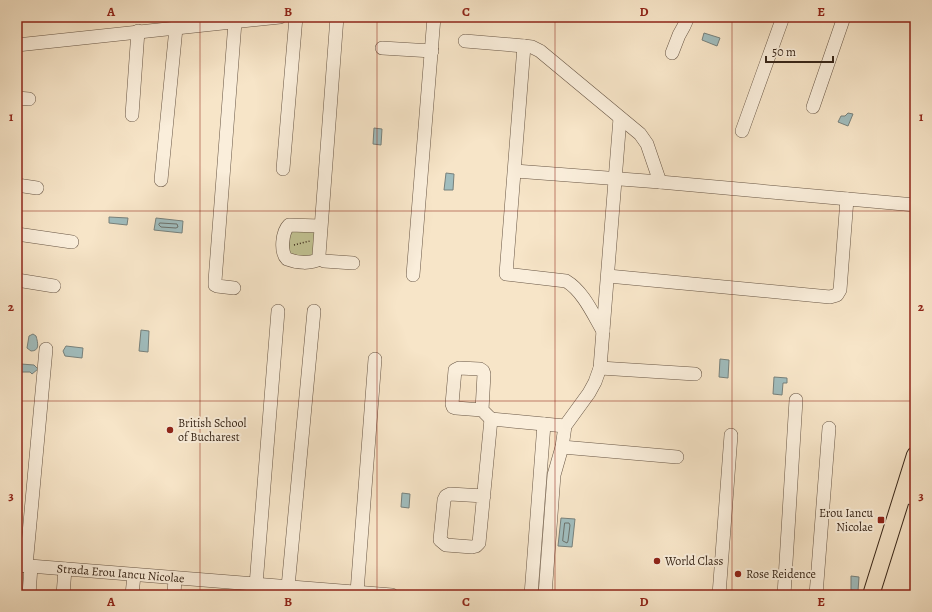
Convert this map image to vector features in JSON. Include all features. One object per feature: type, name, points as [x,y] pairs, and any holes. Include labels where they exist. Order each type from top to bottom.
[{"type":"main road","points":[[871,595],[909,497],[915,455]]},
{"type":"street","points":[[17,45],[280,17]]},
{"type":"street","points":[[283,169],[296,17]]},
{"type":"street","points":[[320,259],[318,255],[337,17]]},
{"type":"street","points":[[412,275],[434,17]]},
{"type":"street","points":[[672,53],[688,17]]},
{"type":"street","points":[[742,131],[782,17]]},
{"type":"street","points":[[813,107],[844,17]]},
{"type":"street","points":[[234,288],[217,286],[215,285],[215,281],[235,22]]},
{"type":"street","points":[[161,180],[176,28]]},
{"type":"street","points":[[132,115],[138,32]]},
{"type":"street","points":[[465,41],[532,47],[540,51],[640,134],[647,144],[660,182]]},
{"type":"street","points":[[524,46],[506,274],[566,281],[572,284],[583,298],[603,331]]},
{"type":"street","points":[[382,48],[432,51]]},
{"type":"street","points":[[544,595],[554,475],[562,447],[565,426],[589,393],[600,368],[620,118]]},
{"type":"street","points":[[515,171],[616,178],[915,205]]},
{"type":"street","points":[[17,185],[37,188]]},
{"type":"street","points":[[608,276],[830,297],[837,295],[840,290],[847,199]]},
{"type":"street","points":[[320,232],[289,225],[286,228],[283,249],[284,257],[292,261],[313,262],[320,259],[324,261],[353,263]]},
{"type":"street","points":[[17,234],[72,242]]},
{"type":"street","points":[[17,280],[54,286]]},
{"type":"street","points":[[256,585],[278,311]]},
{"type":"street","points":[[282,590],[314,311]]},
{"type":"street","points":[[29,595],[25,566],[46,350]]},
{"type":"street","points":[[357,592],[375,359]]},
{"type":"street","points":[[600,368],[695,374]]},
{"type":"street","points":[[784,595],[796,400]]},
{"type":"street","points":[[484,496],[450,494],[446,496],[444,500],[440,540],[442,543],[446,545],[472,547],[479,543],[484,496],[487,414],[544,424],[565,426]]},
{"type":"street","points":[[531,595],[544,424]]},
{"type":"street","points":[[816,595],[829,428]]},
{"type":"street","points":[[719,595],[731,435]]},
{"type":"street","points":[[562,447],[677,457]]},
{"type":"street","name":"Strada Erou Iancu Nicolae","points":[[25,566],[175,578],[237,589],[256,585],[282,590],[357,592],[385,595]]},
{"type":"street","points":[[63,595],[65,569]]},
{"type":"street","points":[[132,595],[134,575]]},
{"type":"street","points":[[174,595],[175,578]]},
{"type":"path","points":[[283,249],[320,232]]},
{"type":"green space","points":[[290,230],[315,231],[313,257],[289,256]]},
{"type":"water","points":[[704,33],[720,38],[717,46],[702,40]]},
{"type":"water","points":[[848,113],[853,114],[848,126],[838,122],[841,116],[845,116]]},
{"type":"water","points":[[374,128],[382,129],[381,145],[373,144]]},
{"type":"water","points":[[446,173],[454,174],[453,190],[444,190]]},
{"type":"water","points":[[109,217],[128,218],[127,225],[109,223]]},
{"type":"water","points":[[156,218],[183,221],[182,233],[154,230]]},
{"type":"water","points":[[141,330],[149,331],[148,352],[139,351]]},
{"type":"water","points":[[33,334],[36,336],[38,346],[36,350],[31,351],[27,348],[29,336]]},
{"type":"water","points":[[66,346],[83,348],[82,358],[65,356],[63,351]]},
{"type":"water","points":[[720,359],[729,360],[728,378],[719,377]]},
{"type":"water","points":[[21,364],[34,365],[38,369],[32,374],[30,372],[20,372]]},
{"type":"water","points":[[774,377],[787,378],[787,383],[783,383],[782,395],[773,394]]},
{"type":"water","points":[[402,493],[410,494],[409,508],[401,507]]},
{"type":"water","points":[[561,518],[575,519],[572,547],[558,546]]},
{"type":"water","points":[[851,576],[859,577],[858,591],[851,590]]},
{"type":"place","name":"British School of Bucharest","points":[[170,430]]},
{"type":"place","name":"Erou Iancu Nicolae","points":[[881,520]]},
{"type":"place","name":"World Class","points":[[657,561]]},
{"type":"place","name":"Rose Reidence","points":[[738,574]]}]
